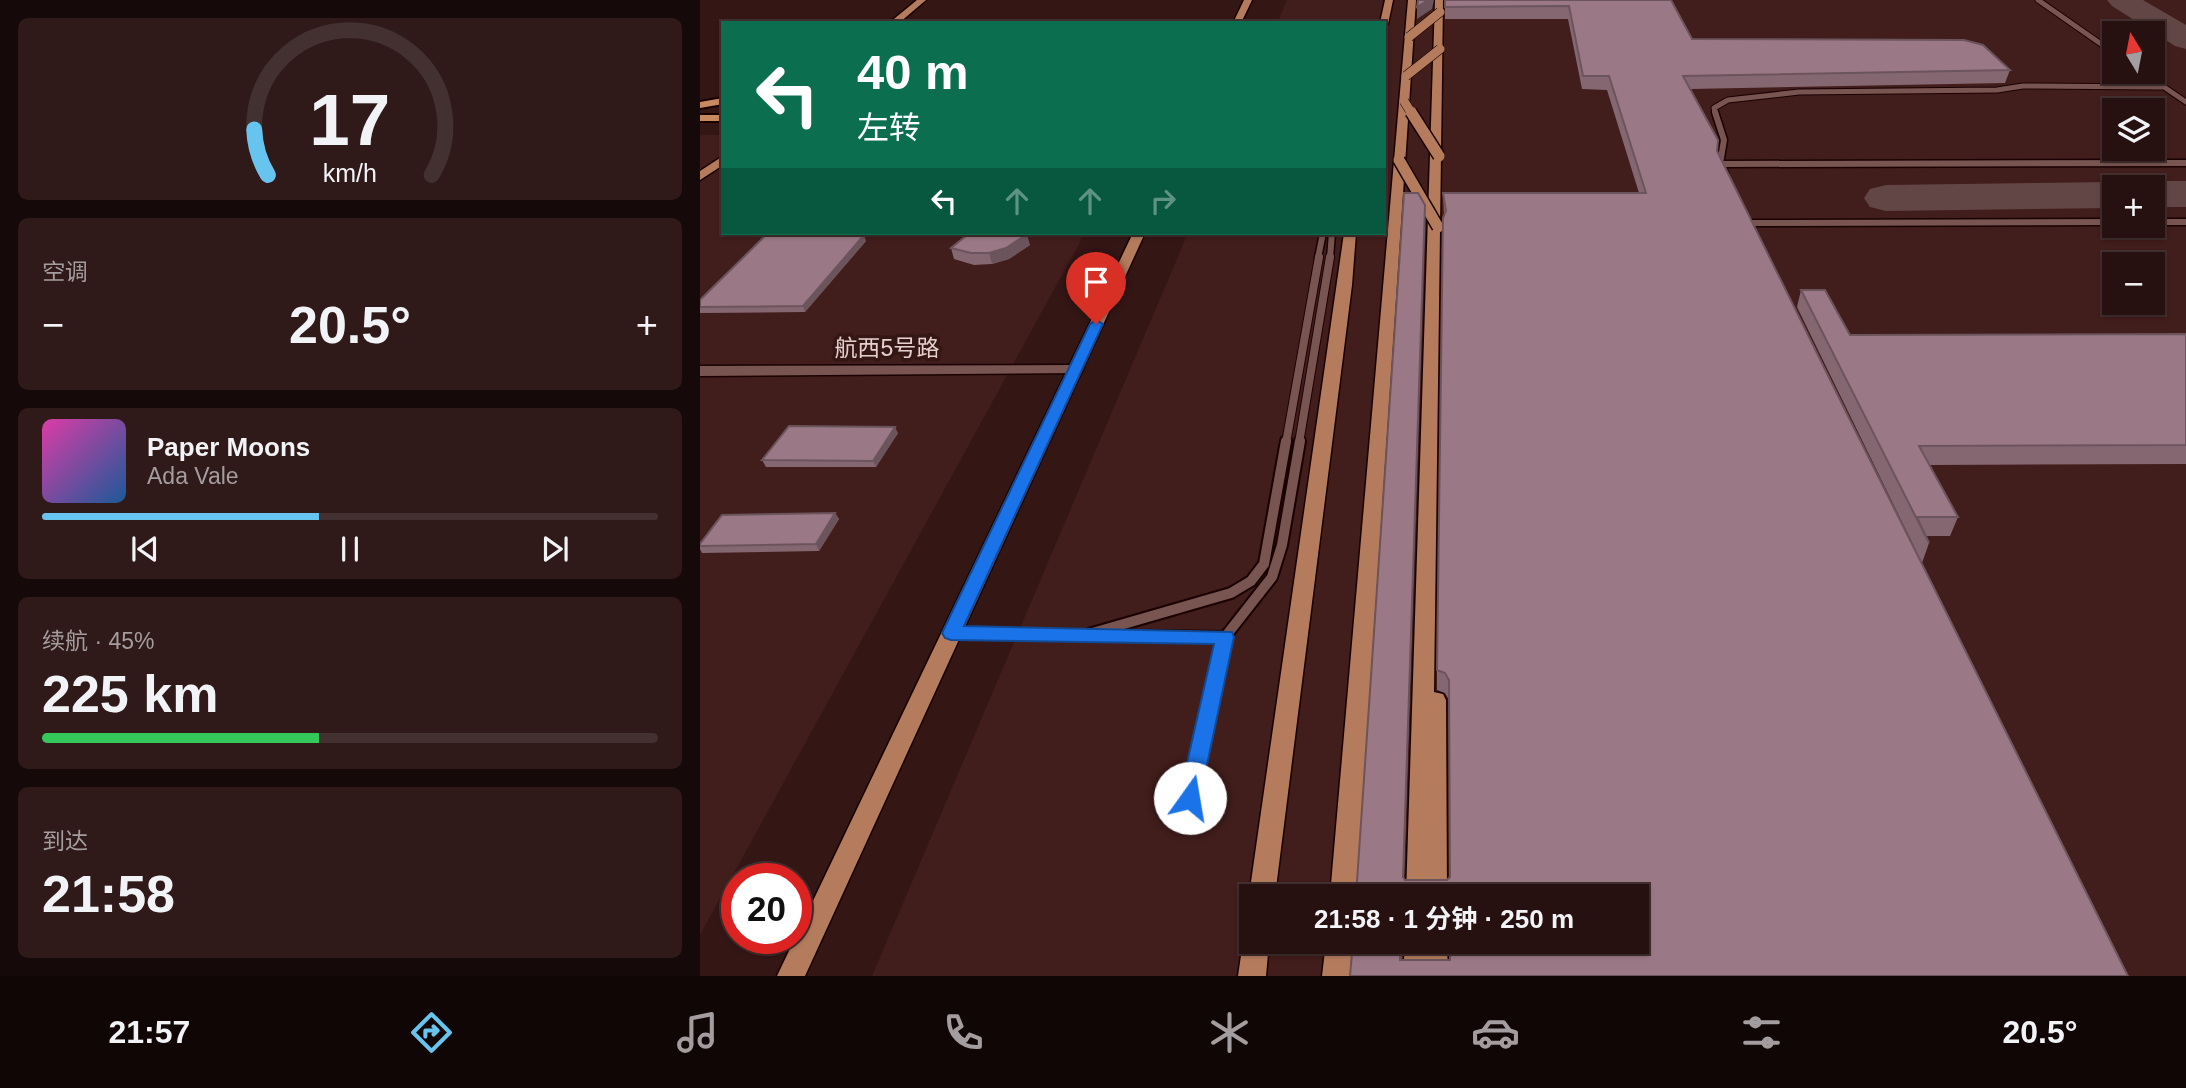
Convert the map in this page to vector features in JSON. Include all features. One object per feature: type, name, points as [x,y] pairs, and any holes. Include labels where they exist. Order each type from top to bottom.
[{"type":"highway","points":[[700,105],[721,101]]},
{"type":"highway","points":[[700,118],[721,118]]},
{"type":"main road","points":[[896,21],[922,0]]},
{"type":"main road","points":[[1238,21],[1248,0]]},
{"type":"main road","points":[[1385,21],[1389,0]]},
{"type":"main road","points":[[1344,884],[1412,0]]},
{"type":"main road","points":[[1409,37],[1440,4]]},
{"type":"main road","points":[[1434,884],[1440,4]]},
{"type":"main road","points":[[1419,884],[1440,4]]},
{"type":"main road","points":[[1406,76],[1440,49]]},
{"type":"main road","points":[[1404,101],[1439,156]]},
{"type":"main road","points":[[1399,160],[1438,227]]},
{"type":"main road","points":[[700,177],[721,161]]},
{"type":"main road","points":[[791,976],[1138,235]]},
{"type":"main road","points":[[1264,884],[1350,235]]},
{"type":"main road","points":[[1252,976],[1255,954]]},
{"type":"main road","points":[[1336,976],[1338,954]]},
{"type":"main road","points":[[1417,976],[1418,954]]},
{"type":"main road","points":[[1434,954],[1434,976]]},
{"type":"street","name":"航西5号路","points":[[700,371],[1075,370]]},
{"type":"lane","points":[[2038,0],[2102,45]]},
{"type":"lane","points":[[2010,79],[2023,86]]},
{"type":"lane","points":[[2159,84],[2186,102]]},
{"type":"lane","points":[[1732,188],[1720,164],[1724,140],[1714,108],[1717,103],[1726,99],[1805,91],[1997,90],[2023,86],[2163,87]]},
{"type":"lane","points":[[1720,164],[2186,163]]},
{"type":"lane","points":[[1743,211],[1755,236]]},
{"type":"lane","points":[[1749,223],[2102,222]]},
{"type":"lane","points":[[2165,222],[2186,222]]},
{"type":"lane","points":[[1089,634],[1231,593],[1251,581],[1264,564],[1324,235]]},
{"type":"lane","points":[[1190,798],[1225,637],[1272,577],[1282,545],[1285,513],[1328,274],[1332,235]]},
{"type":"lane","points":[[951,633],[1225,637]]},
{"type":"shaded area","points":[[1287,0],[2186,0],[2186,976],[872,976],[1187,235],[1386,235],[1386,21],[1278,21]]},
{"type":"shaded area","points":[[700,135],[721,135],[721,235],[1084,235],[739,863],[721,863],[721,897],[700,935]]},
{"type":"building","points":[[1418,0],[1428,0],[1417,7]]},
{"type":"building","points":[[1445,0],[1671,0],[1692,39],[1964,40],[1983,45],[2010,70],[1683,76],[1718,140],[1717,151],[2128,976],[1350,976],[1352,954],[1400,954],[1400,960],[1450,960],[1450,954],[1649,954],[1649,884],[1357,884],[1404,193],[1418,193],[1425,205],[1403,877],[1405,880],[1447,880],[1450,877],[1449,680],[1445,673],[1437,670],[1443,218],[1446,211],[1443,193],[1646,193],[1609,76],[1583,76],[1569,6],[1445,7]]},
{"type":"building","points":[[864,235],[803,306],[700,307],[700,300],[765,236]]},
{"type":"building","points":[[1026,235],[1006,248],[989,253],[971,253],[951,248],[966,236]]},
{"type":"building","points":[[1801,290],[1825,290],[1850,335],[2186,334],[2186,445],[1919,446],[1958,517],[1917,517],[1929,543]]},
{"type":"building","points":[[789,426],[895,427],[873,461],[762,460]]},
{"type":"building","points":[[835,513],[816,544],[700,546],[722,515]]},
{"type":"taxiway","points":[[2122,0],[2186,39]]},
{"type":"taxiway","points":[[2165,194],[2186,194]]},
{"type":"taxiway","points":[[1886,198],[2102,195]]},
{"type":"route","points":[[1096,324],[951,633],[1225,637],[1190,798]]}]
